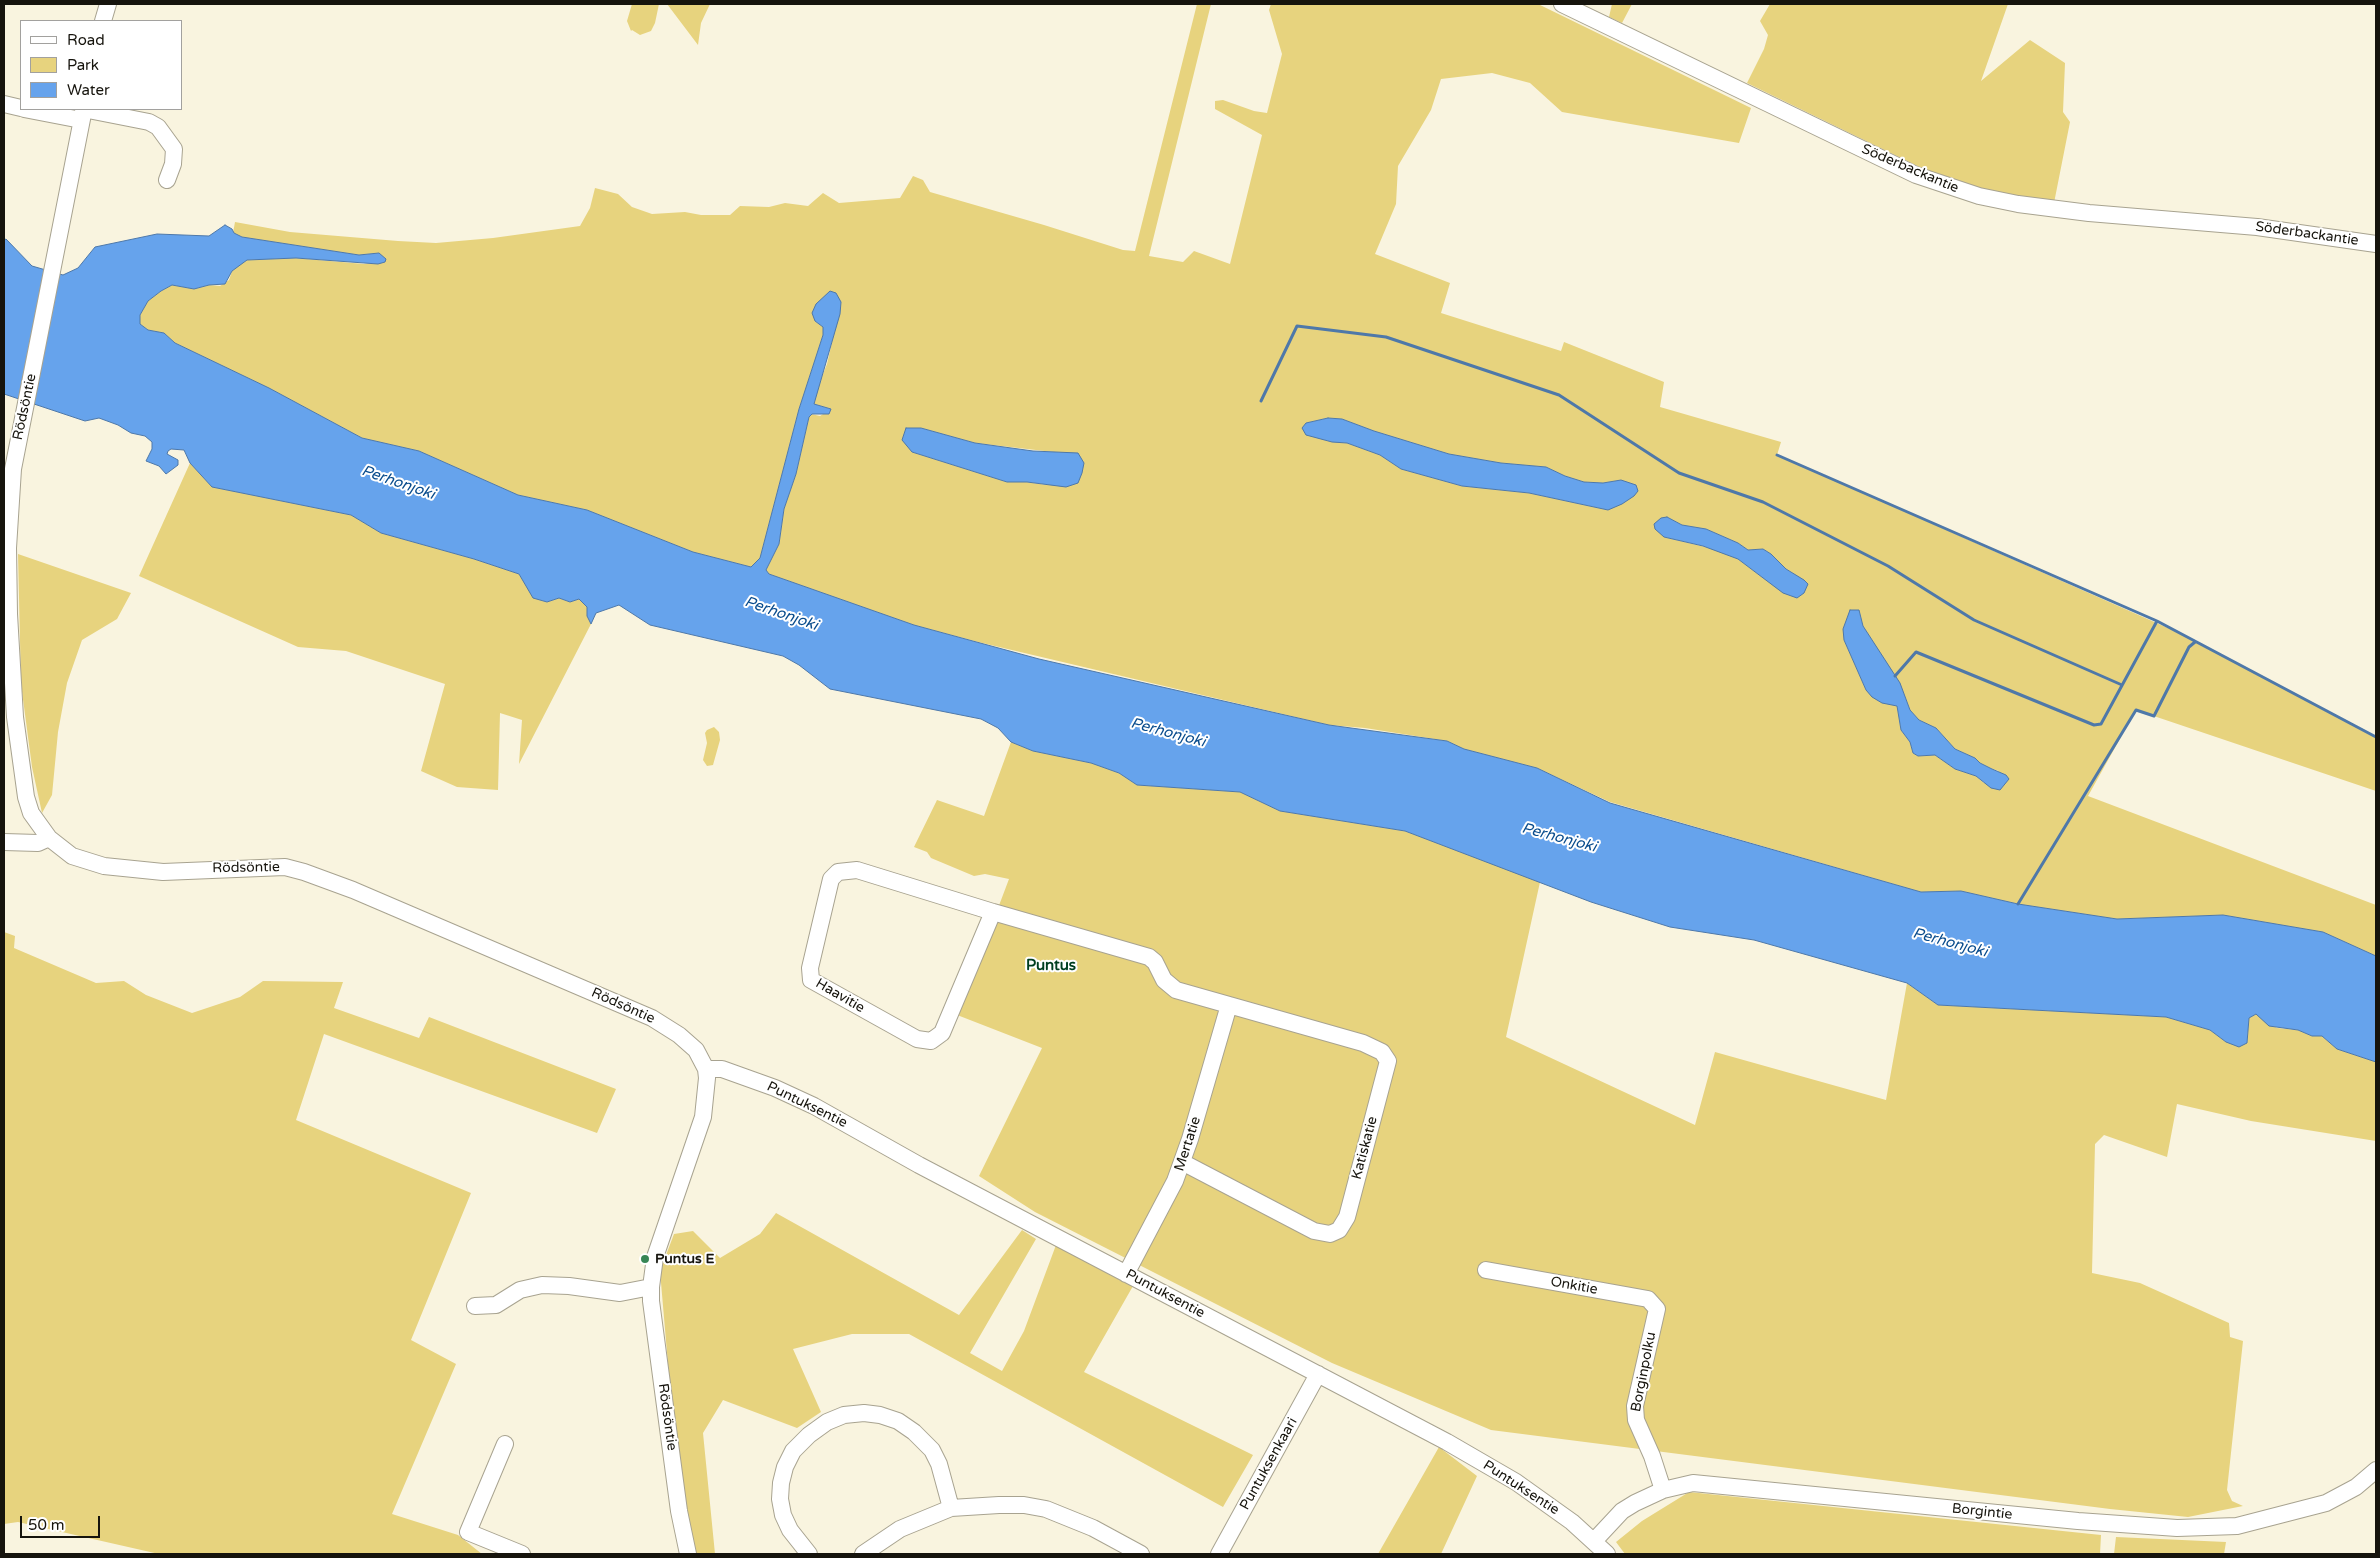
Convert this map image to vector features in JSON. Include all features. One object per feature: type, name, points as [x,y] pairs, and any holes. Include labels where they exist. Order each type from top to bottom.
[{"type":"street","points":[[104,20],[108,4]]},
{"type":"street","name":"Söderbackantie","points":[[1562,4],[1916,175],[1979,196],[2018,204],[2089,213],[2258,227],[2376,244]]},
{"type":"street","points":[[4,104],[20,107]]},
{"type":"street","points":[[47,110],[149,122],[158,127],[174,149],[167,180]]},
{"type":"street","name":"Rödsöntie","points":[[83,113],[13,469],[8,548],[15,717],[26,797],[31,813],[48,838],[72,856],[104,866],[162,872],[269,866],[285,867],[304,872],[361,893],[652,1018],[689,1042],[696,1050],[706,1069],[704,1117],[655,1258],[651,1287],[651,1301],[679,1511],[688,1554]]},
{"type":"street","points":[[4,842],[38,843],[48,838]]},
{"type":"street","name":"Haavitie","points":[[993,912],[942,1033],[931,1041],[917,1039],[810,980],[810,968],[832,879],[838,872],[857,870],[1149,957],[1155,962],[1164,980],[1176,990],[1229,1005]]},
{"type":"street","name":"Mertatie","points":[[1126,1274],[1176,1181],[1229,1005]]},
{"type":"street","name":"Katiskatie","points":[[1182,1162],[1314,1232],[1330,1234],[1339,1230],[1347,1217],[1388,1061],[1382,1052],[1363,1043],[1229,1005]]},
{"type":"street","name":"Puntuksentie","points":[[706,1069],[722,1069],[775,1088],[814,1106],[919,1165],[1447,1442],[1516,1482],[1572,1522],[1607,1554]]},
{"type":"street","name":"Onkitie","points":[[1486,1270],[1648,1300],[1657,1309]]},
{"type":"street","points":[[475,1306],[496,1305],[520,1290],[542,1286],[569,1286],[620,1293],[651,1287]]},
{"type":"street","name":"Borginpolku","points":[[1657,1309],[1635,1406],[1636,1420],[1652,1456],[1663,1490]]},
{"type":"street","name":"Puntuksenkaari","points":[[1219,1554],[1318,1374]]},
{"type":"street","points":[[810,1554],[790,1530],[783,1515],[780,1499],[781,1483],[785,1467],[793,1451],[809,1435],[827,1422],[844,1415],[864,1413],[880,1415],[898,1421],[914,1432],[928,1446],[939,1464],[951,1508]]},
{"type":"street","points":[[505,1444],[468,1532],[522,1554]]},
{"type":"street","name":"Borgintie","points":[[1594,1541],[1622,1511],[1663,1490],[1693,1483],[2078,1521],[2177,1528],[2237,1526],[2326,1503],[2376,1472]]},
{"type":"street","points":[[864,1554],[900,1529],[951,1508],[999,1505],[1046,1509],[1093,1528],[1141,1554]]},
{"type":"green space","points":[[632,4],[659,4],[655,23],[651,31],[640,35],[631,31],[627,21]]},
{"type":"green space","points":[[667,4],[710,4],[701,23],[698,45]]},
{"type":"green space","points":[[1197,4],[1211,4],[1149,256],[1183,262],[1194,251],[1230,264],[1262,135],[1215,109],[1215,101],[1223,100],[1254,111],[1267,113],[1282,54],[1269,10],[1271,4],[1538,4],[1751,108],[1739,143],[1562,112],[1530,83],[1492,73],[1441,79],[1431,110],[1398,166],[1396,204],[1375,254],[1450,283],[1441,313],[1561,351],[1564,342],[1664,382],[1660,407],[1781,442],[1777,455],[2177,632],[2376,737],[2376,791],[2136,710],[2088,796],[2376,905],[2376,956],[2323,932],[2223,915],[2117,919],[2018,904],[1961,891],[1921,892],[1610,802],[1537,768],[1464,749],[1447,741],[1365,728],[1329,725],[978,642],[914,625],[769,574],[766,570],[779,544],[784,509],[796,474],[809,417],[811,414],[820,416],[831,409],[814,404],[816,391],[827,364],[841,302],[815,321],[823,327],[823,335],[799,409],[760,558],[751,567],[693,552],[587,510],[518,495],[419,451],[362,438],[269,388],[175,343],[164,333],[148,330],[140,324],[140,315],[148,301],[161,291],[172,285],[194,289],[209,285],[220,286],[229,280],[232,271],[240,263],[247,260],[296,258],[364,264],[385,262],[379,253],[359,255],[242,237],[233,233],[235,222],[290,232],[398,241],[436,243],[493,238],[580,226],[590,208],[595,188],[618,194],[632,207],[652,214],[685,212],[701,215],[730,215],[740,206],[769,207],[785,203],[808,206],[823,193],[839,203],[900,198],[913,176],[923,180],[930,192],[1123,250],[1135,251]],"holes":[[[1328,418],[1342,419],[1449,454],[1501,463],[1546,467],[1584,482],[1603,483],[1621,480],[1608,510],[1529,493],[1462,486],[1401,469],[1380,455],[1347,443],[1325,440],[1306,423]],[[921,428],[975,443],[1062,453],[1047,485],[1007,482],[912,452]],[[1667,517],[1682,525],[1706,529],[1738,543],[1748,550],[1763,549],[1794,574],[1769,582],[1738,559],[1718,550],[1664,537]],[[1859,611],[1863,626],[1904,694],[1910,710],[1919,720],[1936,728],[1955,749],[1999,771],[1984,783],[1976,776],[1955,769],[1935,755],[1918,756],[1913,753],[1910,742],[1901,730],[1897,706],[1866,690],[1844,640]]]},
{"type":"green space","points":[[1612,4],[1632,4],[1622,23],[1609,17]]},
{"type":"green space","points":[[1770,4],[2008,4],[1981,81],[2030,40],[2065,63],[2063,112],[2070,122],[2054,203],[1989,192],[1938,176],[1747,83],[1764,49],[1768,35],[1760,21]]},
{"type":"green space","points":[[190,463],[212,487],[351,515],[381,533],[474,559],[519,574],[534,598],[547,602],[559,598],[570,602],[579,599],[587,607],[587,616],[591,624],[519,764],[522,720],[500,713],[498,790],[457,787],[421,771],[445,684],[346,651],[298,647],[139,576]]},
{"type":"green space","points":[[18,554],[131,593],[117,619],[82,640],[67,683],[58,732],[52,795],[42,813],[32,767],[21,684]]},
{"type":"green space","points":[[714,727],[719,732],[720,740],[713,765],[707,766],[703,760],[707,743],[705,733]]},
{"type":"green space","points":[[1011,742],[1033,751],[1091,763],[1119,773],[1137,785],[1240,792],[1280,811],[1405,831],[1540,882],[1506,1037],[1695,1125],[1715,1052],[1886,1100],[1907,983],[1938,1005],[2166,1017],[2210,1030],[2226,1042],[2247,1043],[2249,1018],[2256,1014],[2277,1028],[2298,1030],[2312,1036],[2322,1036],[2337,1049],[2376,1062],[2376,1141],[2251,1121],[2177,1104],[2167,1157],[2104,1135],[2095,1144],[2092,1273],[2140,1283],[2229,1323],[2230,1337],[2243,1341],[2227,1490],[2232,1501],[2243,1506],[2188,1517],[2110,1509],[1491,1430],[1332,1363],[1035,1212],[979,1176],[1042,1048],[952,1013],[975,969],[1009,879],[985,874],[974,876],[931,858],[927,852],[914,847],[937,800],[984,816]]},
{"type":"green space","points":[[4,932],[15,936],[14,948],[96,983],[124,981],[146,995],[192,1013],[240,997],[263,981],[343,982],[334,1008],[419,1038],[429,1017],[616,1089],[597,1133],[324,1034],[296,1120],[471,1193],[411,1340],[456,1364],[392,1514],[458,1535],[482,1554],[159,1554],[18,1522],[4,1524]]},
{"type":"green space","points":[[776,1213],[959,1315],[1022,1230],[1036,1239],[970,1353],[1002,1371],[1024,1331],[1056,1245],[1133,1286],[1084,1372],[1253,1455],[1223,1507],[909,1334],[852,1334],[793,1349],[821,1412],[797,1428],[723,1400],[703,1433],[715,1554],[694,1554],[674,1434],[660,1271],[674,1234],[693,1231],[720,1258],[760,1234]]},
{"type":"green space","points":[[1439,1447],[1477,1476],[1441,1554],[1378,1554]]},
{"type":"green space","points":[[1689,1492],[2101,1535],[2100,1554],[1625,1554],[1616,1542],[1642,1521]]},
{"type":"green space","points":[[2116,1537],[2226,1542],[2224,1554],[2114,1554]]},
{"type":"water","name":"Perhonjoki","points":[[225,225],[242,237],[359,255],[379,253],[386,259],[385,262],[378,264],[296,258],[247,260],[232,271],[225,284],[209,285],[194,289],[172,285],[161,291],[148,301],[140,315],[140,324],[148,330],[164,333],[175,343],[269,388],[362,438],[419,451],[518,495],[587,510],[693,552],[751,567],[760,558],[799,409],[823,335],[823,327],[815,321],[812,313],[816,304],[830,291],[836,293],[841,302],[840,314],[814,404],[831,409],[829,414],[812,414],[809,417],[796,474],[784,509],[779,544],[766,570],[769,574],[914,625],[1039,659],[1329,725],[1447,741],[1464,749],[1537,768],[1610,803],[1921,892],[1961,891],[2018,904],[2117,919],[2223,915],[2323,932],[2376,956],[2376,1062],[2337,1049],[2322,1036],[2312,1036],[2298,1030],[2269,1026],[2256,1014],[2249,1018],[2247,1043],[2239,1047],[2226,1042],[2210,1030],[2166,1017],[1938,1005],[1907,983],[1754,940],[1670,927],[1591,902],[1405,831],[1280,811],[1240,792],[1137,785],[1119,773],[1091,763],[1033,751],[1011,742],[998,728],[981,719],[830,689],[799,665],[783,656],[650,625],[619,605],[596,613],[591,624],[587,616],[587,607],[579,599],[570,602],[559,598],[547,602],[533,598],[519,574],[474,559],[381,533],[351,515],[212,487],[190,463],[184,450],[171,449],[168,451],[167,454],[178,460],[178,465],[166,474],[159,466],[146,461],[152,449],[152,442],[145,436],[131,433],[118,425],[99,418],[85,421],[4,394],[4,240],[6,239],[32,266],[63,275],[78,268],[95,247],[157,234],[209,236]]},
{"type":"water","points":[[1328,418],[1342,419],[1449,454],[1501,463],[1546,467],[1584,482],[1603,483],[1621,480],[1636,485],[1638,491],[1622,504],[1608,510],[1529,493],[1462,486],[1401,469],[1380,455],[1347,443],[1332,442],[1306,435],[1302,428],[1306,423]]},
{"type":"water","points":[[906,428],[921,428],[975,443],[1033,451],[1078,453],[1084,463],[1082,473],[1078,483],[1066,487],[1027,482],[1007,482],[912,452],[902,440]]},
{"type":"water","points":[[1667,517],[1682,525],[1706,529],[1738,543],[1748,550],[1763,549],[1786,569],[1808,584],[1804,593],[1797,598],[1783,593],[1738,559],[1703,546],[1664,537],[1655,529],[1654,524],[1661,518]]},
{"type":"water","points":[[1850,610],[1859,610],[1863,626],[1900,683],[1910,710],[1919,720],[1936,728],[1955,749],[2006,775],[2009,779],[2000,790],[1991,788],[1976,776],[1955,769],[1935,755],[1918,756],[1913,753],[1910,742],[1901,730],[1897,706],[1882,703],[1872,697],[1866,690],[1844,640],[1843,629]]},
{"type":"waterway","points":[[1261,401],[1297,326],[1386,337],[1559,395],[1679,473],[1763,502],[1888,566],[1974,620],[2122,685]]},
{"type":"waterway","points":[[1777,455],[2157,621],[2376,737]]},
{"type":"waterway","points":[[1895,676],[1916,652],[2094,725],[2101,724],[2157,621]]},
{"type":"waterway","points":[[2018,904],[2136,710],[2154,716],[2189,647],[2195,642]]},
{"type":"place","name":"Puntus E","points":[[645,1259]]},
{"type":"district","name":"Puntus","points":[[1051,966]]}]
